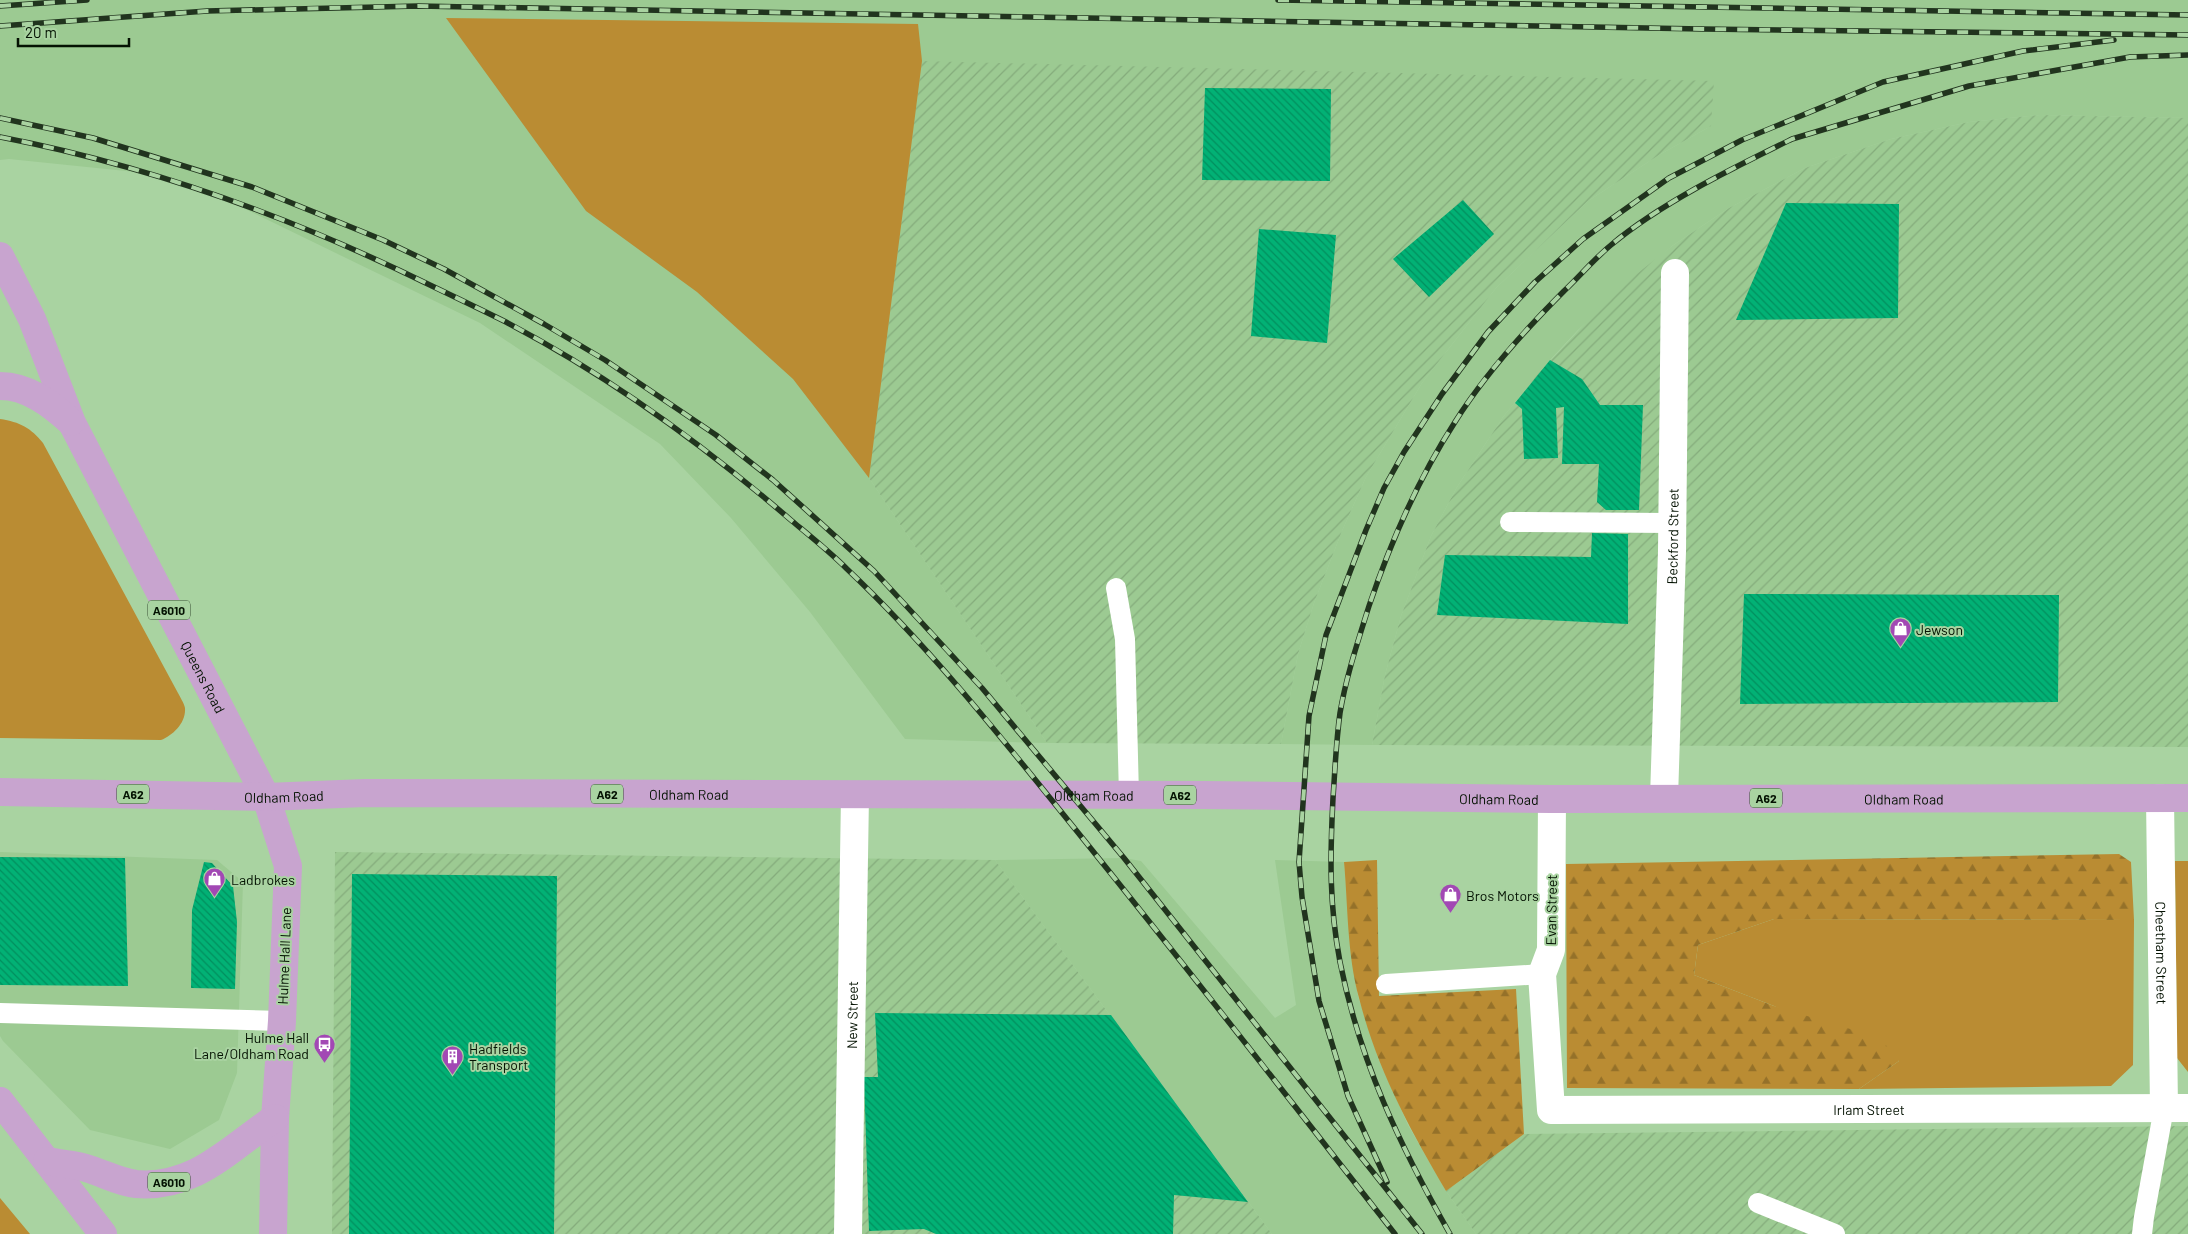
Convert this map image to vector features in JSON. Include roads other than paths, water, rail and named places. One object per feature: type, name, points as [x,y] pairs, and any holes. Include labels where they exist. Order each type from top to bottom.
[{"type":"highway","name":"Queens Road","points":[[0,256],[32,319],[72,423],[266,797]]},
{"type":"highway","name":"Queens Road","points":[[0,386],[9,386],[42,399],[72,423]]},
{"type":"highway","name":"Oldham Road","points":[[0,792],[266,797],[366,793],[1552,799],[2188,798]]},
{"type":"highway","name":"Hulme Hall Lane","points":[[266,797],[288,866],[282,1021],[275,1118],[273,1234]]},
{"type":"highway","points":[[0,1101],[102,1234]]},
{"type":"highway","name":"A6010","points":[[47,1161],[89,1168],[104,1176],[135,1184],[164,1184],[186,1178],[205,1169],[275,1118]]},
{"type":"street","name":"Beckford Street","points":[[1664,798],[1672,551],[1675,274]]},
{"type":"street","name":"New Street","points":[[848,1234],[855,795]]},
{"type":"street","name":"Cheetham Street","points":[[2160,798],[2176,1108]]},
{"type":"street","name":"Evan Street","points":[[1551,1110],[1542,974],[1552,950],[1552,799]]},
{"type":"street","name":"Irlam Street","points":[[1551,1110],[2176,1108]]},
{"type":"lane","points":[[1510,522],[1671,523]]},
{"type":"lane","points":[[1116,588],[1125,639],[1129,796]]},
{"type":"lane","points":[[1386,984],[1542,974]]},
{"type":"lane","points":[[0,1013],[282,1021]]},
{"type":"lane","points":[[2142,1234],[2144,1217],[2176,1108]]},
{"type":"lane","points":[[1758,1203],[1835,1234]]},
{"type":"railway","points":[[0,6],[87,0]]},
{"type":"railway","points":[[1278,0],[2188,15]]},
{"type":"railway","points":[[0,26],[207,11],[418,6],[1702,29],[2188,35]]},
{"type":"railway","points":[[1387,1182],[1348,1096],[1319,1001],[1302,897],[1299,862],[1309,716],[1326,635],[1366,530],[1384,488],[1404,452],[1442,394],[1488,332],[1535,282],[1583,239],[1669,178],[1742,140],[1883,82],[2023,51],[2114,40]]},
{"type":"railway","points":[[1450,1234],[1398,1136],[1370,1069],[1348,999],[1336,941],[1331,861],[1333,798],[1339,724],[1353,659],[1369,606],[1396,534],[1417,488],[1455,422],[1479,387],[1520,337],[1605,250],[1652,215],[1698,187],[1746,162],[1792,139],[1969,86],[2130,57],[2188,55]]},
{"type":"railway","points":[[0,118],[93,138],[252,187],[383,240],[444,269],[544,324],[605,360],[716,435],[773,480],[874,571],[982,688],[1124,858],[1422,1234]]},
{"type":"railway","points":[[0,137],[112,163],[167,179],[274,217],[380,261],[497,318],[582,365],[655,413],[725,465],[813,538],[840,563],[880,601],[942,668],[1127,893],[1395,1234]]},
{"type":"place","name":"Jewson","points":[[1900,648]]},
{"type":"place","name":"Ladbrokes","points":[[215,898]]},
{"type":"place","name":"Bros Motors","points":[[1450,914]]},
{"type":"place","name":"Hulme Hall Lane/Oldham Road","points":[[325,1064]]},
{"type":"place","name":"Hadfields Transport","points":[[453,1075]]}]
